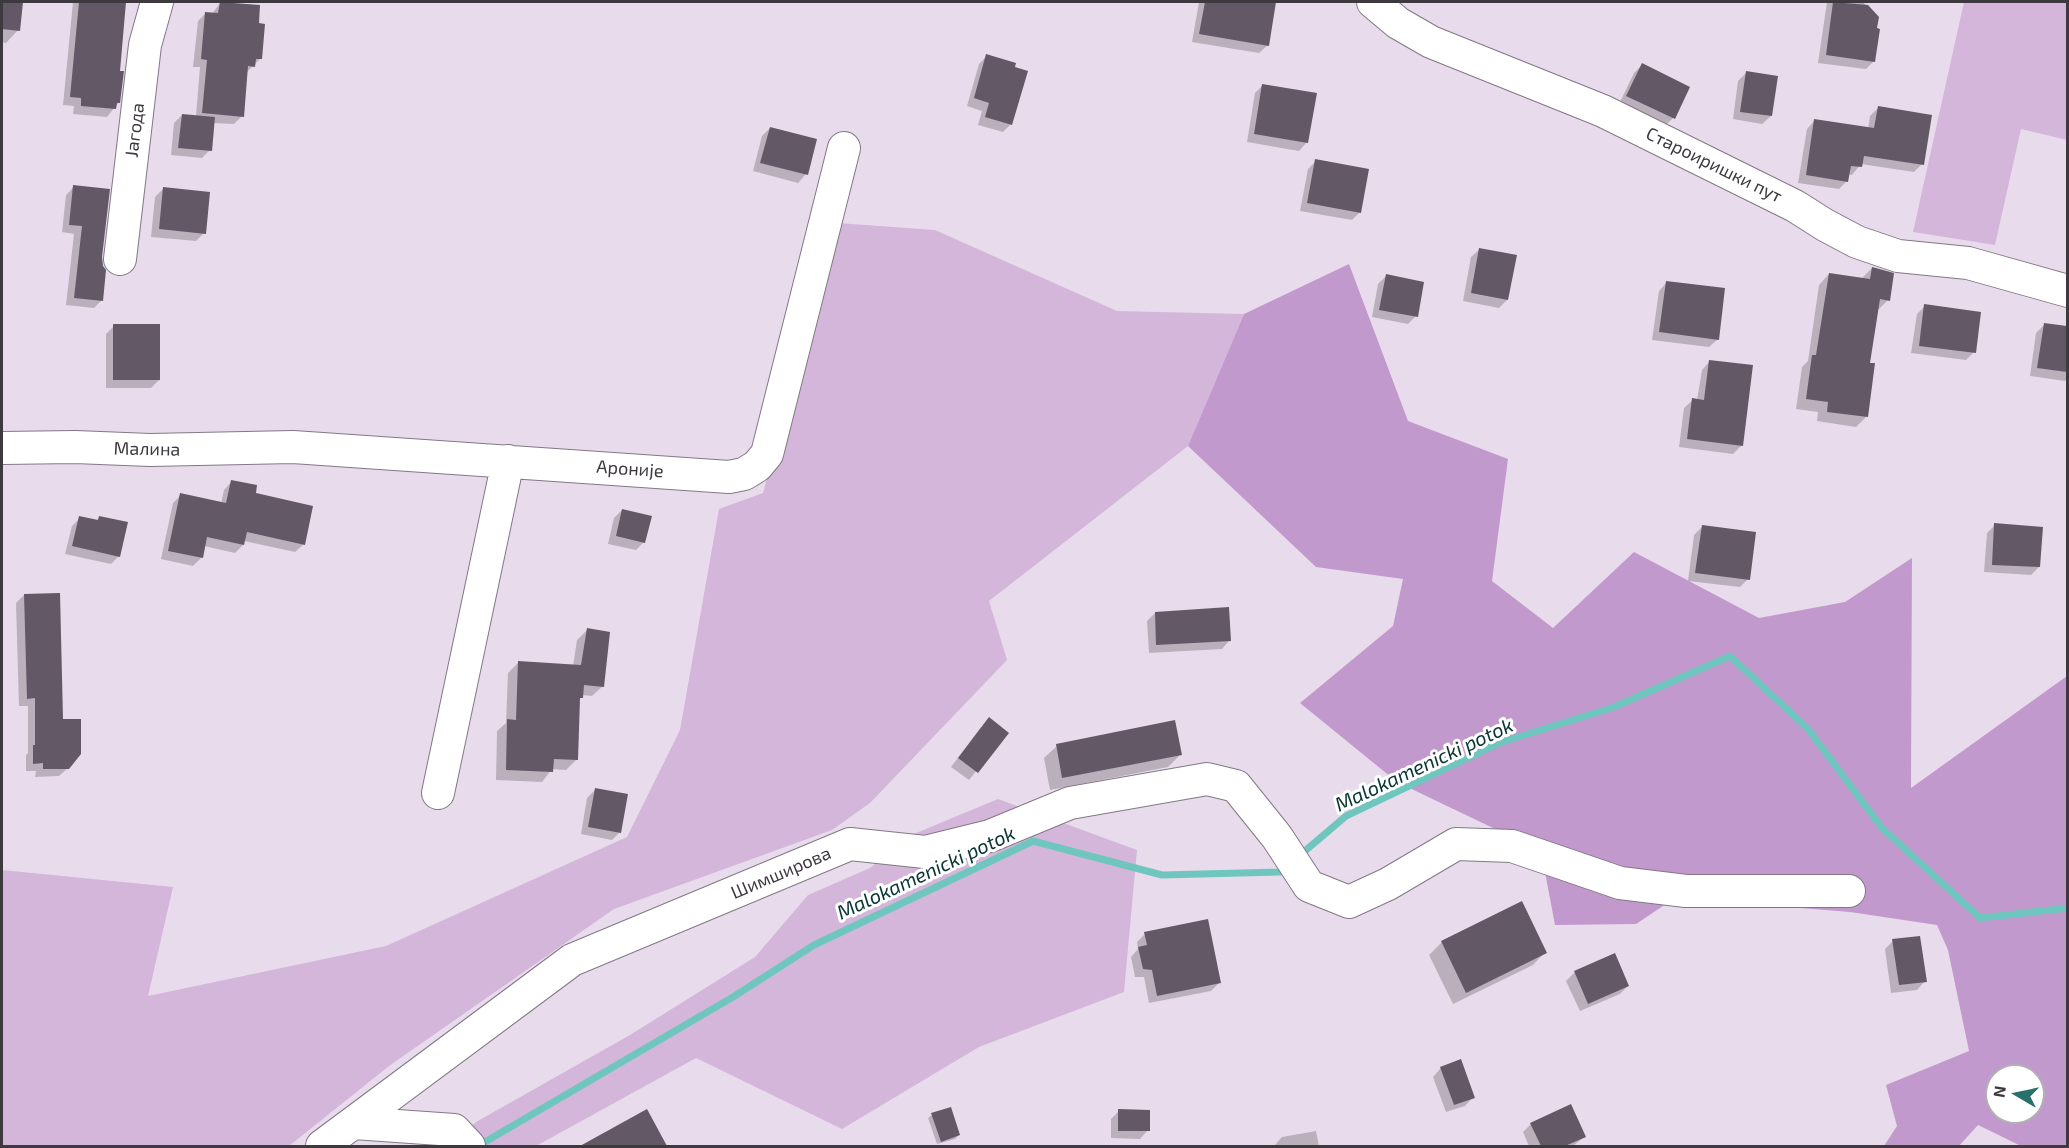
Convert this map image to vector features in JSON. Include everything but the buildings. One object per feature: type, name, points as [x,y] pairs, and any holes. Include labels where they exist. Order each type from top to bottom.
[{"type":"street","name":"Јагода","points":[[120,259],[145,45],[157,2]]},
{"type":"street","name":"Староиришки пут","points":[[1373,2],[1398,23],[1431,42],[1603,111],[1796,206],[1857,243],[1898,256],[1968,263],[2067,291]]},
{"type":"street","name":"Ароније","points":[[293,447],[729,477],[744,474],[757,466],[767,454],[844,148]]},
{"type":"street","name":"Малина","points":[[2,448],[75,447],[150,450],[293,447]]},
{"type":"street","points":[[438,793],[508,461]]},
{"type":"street","name":"Шимширова","points":[[322,1146],[572,960],[850,844],[925,852],[990,836],[1070,803],[1207,779],[1236,786],[1277,837],[1309,886],[1349,902],[1388,884],[1456,844],[1512,846],[1620,883],[1686,891],[1849,891]]},
{"type":"street","points":[[354,1123],[454,1130],[465,1142]]},
{"type":"shaded area","points":[[1964,2],[2067,2],[2067,140],[2021,129],[1995,245],[1913,232]]},
{"type":"shaded area","points":[[838,223],[935,230],[1117,311],[1244,314],[1188,446],[989,601],[1007,660],[870,803],[832,830],[614,909],[389,1066],[289,1146],[2,1146],[2,870],[173,887],[148,996],[386,946],[627,837],[680,730],[719,509],[763,493]]},
{"type":"shaded area","points":[[1349,264],[1408,421],[1508,459],[1492,581],[1553,628],[1634,552],[1759,618],[1845,602],[1912,558],[1911,788],[2067,676],[2067,1146],[2021,1146],[1978,1125],[1959,1146],[1884,1146],[1897,1126],[1886,1085],[1969,1051],[1948,950],[1937,925],[1850,912],[1675,898],[1636,924],[1555,925],[1541,851],[1397,782],[1300,703],[1393,626],[1403,579],[1316,567],[1188,446],[1244,314]]},
{"type":"shaded area","points":[[998,799],[1137,850],[1124,992],[979,1047],[842,1129],[696,1058],[536,1146],[447,1146],[476,1122],[630,1035],[755,957],[808,895],[870,868],[909,836]]},
{"type":"waterway","name":"Malokamenicki potok","points":[[1299,856],[1346,816],[1499,743],[1614,707],[1730,656],[1808,729],[1882,828],[1980,918],[2068,908]]},
{"type":"waterway","name":"Malokamenicki potok","points":[[478,1146],[733,997],[814,945],[1033,841],[1162,875],[1280,872],[1288,865]]}]
